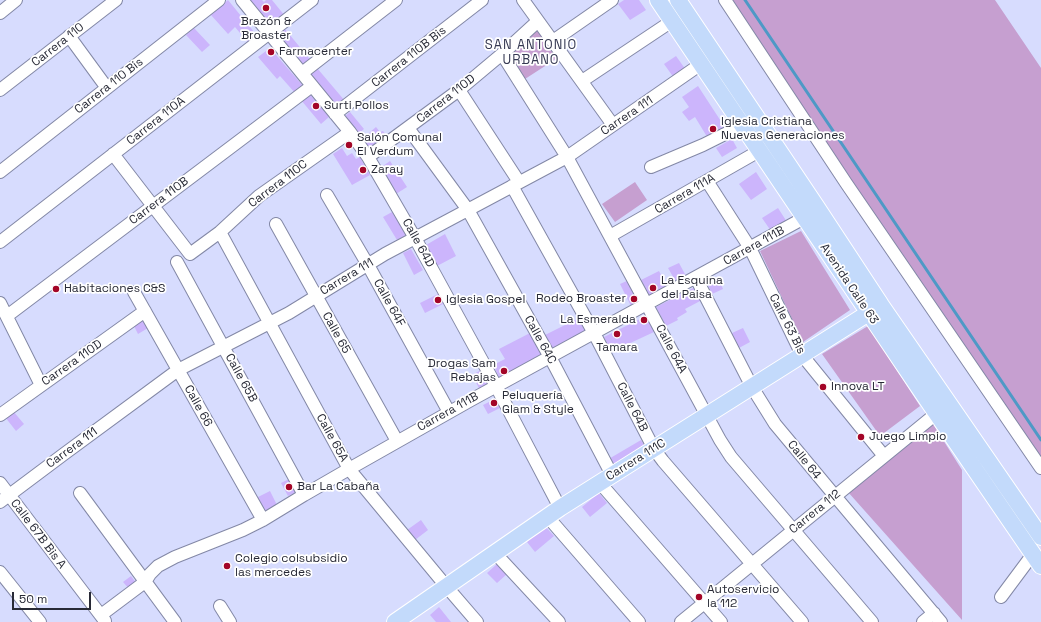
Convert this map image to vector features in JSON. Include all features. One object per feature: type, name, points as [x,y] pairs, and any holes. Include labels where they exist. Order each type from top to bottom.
[{"type":"main road","name":"Avenida Calle 63","points":[[658,0],[804,218],[949,403],[1041,536]]},
{"type":"main road","name":"Avenida Calle 63","points":[[678,0],[816,206],[936,413],[1037,560]]},
{"type":"main road","name":"Carrera 111C","points":[[397,621],[554,512],[875,309]]},
{"type":"street","points":[[1,10],[16,0]]},
{"type":"street","name":"Carrera 110","points":[[0,90],[116,0]]},
{"type":"street","name":"Carrera 110 Bis","points":[[0,172],[218,0]]},
{"type":"street","name":"Calle 64D","points":[[242,0],[350,132],[368,157],[415,238],[496,386],[554,512],[639,622]]},
{"type":"street","name":"Carrera 110A","points":[[0,242],[312,0]]},
{"type":"street","points":[[302,73],[396,0]]},
{"type":"street","name":"Carrera 110B Bis","points":[[335,114],[482,0]]},
{"type":"street","points":[[523,0],[613,125]]},
{"type":"street","points":[[553,41],[612,0]]},
{"type":"street","points":[[725,0],[846,183],[1041,468]]},
{"type":"street","name":"Carrera 110D","points":[[368,157],[459,90],[538,21]]},
{"type":"street","points":[[582,81],[672,21]]},
{"type":"street","points":[[69,36],[107,88]]},
{"type":"street","name":"Calle 64A","points":[[502,54],[566,157],[647,304],[706,416],[731,457],[872,622]]},
{"type":"street","name":"Carrera 111","points":[[4,499],[178,370],[289,313],[385,254],[566,157],[701,64]]},
{"type":"street","name":"Carrera 110B","points":[[7,316],[312,86]]},
{"type":"street","name":"Calle 64B","points":[[459,90],[516,184],[654,449],[663,462],[802,622]]},
{"type":"street","points":[[651,167],[703,145],[743,125]]},
{"type":"street","name":"Calle 64C","points":[[408,128],[468,210],[550,357],[606,479],[721,622]]},
{"type":"street","name":"Carrera 110C","points":[[153,206],[190,254],[220,232],[259,196],[350,132]]},
{"type":"street","name":"Carrera 111A","points":[[610,236],[759,151]]},
{"type":"street","points":[[113,154],[153,206]]},
{"type":"street","name":"Calle 63 Bis","points":[[708,181],[750,248],[802,356],[884,456]]},
{"type":"street","name":"Calle 64F","points":[[328,195],[449,412]]},
{"type":"street","name":"Carrera 111B","points":[[103,619],[145,582],[158,566],[263,520],[304,494],[397,441],[804,218]]},
{"type":"street","name":"Calle 65","points":[[276,224],[397,441]]},
{"type":"street","name":"Calle 65A","points":[[220,232],[349,469],[477,622]]},
{"type":"street","name":"Calle 65B","points":[[177,262],[304,494]]},
{"type":"street","name":"Calle 64","points":[[696,278],[752,387],[775,424],[938,618]]},
{"type":"street","name":"Calle 66","points":[[134,292],[263,520]]},
{"type":"street","points":[[0,303],[41,384]]},
{"type":"street","name":"Carrera 110D","points":[[0,415],[144,311]]},
{"type":"street","name":"Carrera 112","points":[[681,622],[949,403]]},
{"type":"street","name":"Calle 67B Bis A","points":[[0,483],[4,499],[103,619]]},
{"type":"street","points":[[80,493],[175,622]]},
{"type":"street","points":[[495,553],[559,622]]},
{"type":"street","points":[[1001,597],[1037,560]]},
{"type":"street","points":[[0,572],[40,622]]},
{"type":"street","points":[[220,606],[230,622]]},
{"type":"street","points":[[924,622],[938,618]]},
{"type":"shaded area","points":[[729,0],[995,0],[1041,68],[1041,461]]},
{"type":"shaded area","points":[[538,27],[559,57],[525,79],[507,54]]},
{"type":"shaded area","points":[[635,182],[647,200],[615,222],[602,204]]},
{"type":"shaded area","points":[[801,231],[850,310],[803,342],[760,251]]},
{"type":"shaded area","points":[[868,326],[920,406],[880,436],[822,354]]},
{"type":"shaded area","points":[[933,424],[962,470],[962,620],[848,492]]},
{"type":"building","points":[[228,0],[259,38],[250,45],[235,27],[228,34],[211,15]]},
{"type":"building","points":[[246,0],[262,0],[264,2],[266,0],[272,0],[285,16],[269,28]]},
{"type":"building","points":[[624,0],[639,0],[646,10],[630,20],[618,4]]},
{"type":"building","points":[[194,28],[210,45],[202,52],[186,35]]},
{"type":"building","points":[[285,29],[312,62],[302,69],[276,36]]},
{"type":"building","points":[[270,48],[304,87],[296,94],[280,76],[277,79],[258,57]]},
{"type":"building","points":[[676,56],[686,70],[674,78],[664,64]]},
{"type":"building","points":[[317,68],[345,101],[336,108],[308,75]]},
{"type":"building","points":[[698,86],[726,129],[709,140],[695,117],[689,121],[682,112],[689,107],[682,97]]},
{"type":"building","points":[[309,93],[329,117],[321,124],[301,100]]},
{"type":"building","points":[[350,112],[364,129],[357,135],[343,118]]},
{"type":"building","points":[[376,127],[380,132],[383,131],[389,139],[371,153],[361,140]]},
{"type":"building","points":[[732,139],[737,148],[722,157],[716,148]]},
{"type":"building","points":[[342,148],[347,156],[352,153],[356,159],[360,157],[370,175],[352,185],[333,154]]},
{"type":"building","points":[[390,161],[407,187],[396,194],[380,168]]},
{"type":"building","points":[[756,172],[767,189],[751,200],[739,184]]},
{"type":"building","points":[[778,208],[787,222],[771,231],[762,218]]},
{"type":"building","points":[[392,212],[406,235],[397,240],[383,217]]},
{"type":"building","points":[[445,234],[456,256],[437,266],[426,245]]},
{"type":"building","points":[[411,249],[423,270],[414,275],[403,253]]},
{"type":"building","points":[[679,263],[686,276],[676,282],[668,268]]},
{"type":"building","points":[[659,271],[668,288],[650,297],[641,280]]},
{"type":"building","points":[[718,278],[723,289],[712,294],[707,283]]},
{"type":"building","points":[[629,280],[640,302],[631,306],[620,284]]},
{"type":"building","points":[[695,287],[702,300],[685,309],[687,312],[677,318],[678,320],[666,326],[656,307]]},
{"type":"building","points":[[438,294],[443,304],[425,313],[420,303]]},
{"type":"building","points":[[646,316],[654,332],[611,352],[604,337]]},
{"type":"building","points":[[142,317],[148,328],[138,334],[132,322]]},
{"type":"building","points":[[581,317],[588,331],[553,350],[545,335]]},
{"type":"building","points":[[743,328],[750,342],[739,348],[732,333]]},
{"type":"building","points":[[530,333],[543,356],[500,379],[493,365],[505,359],[499,349]]},
{"type":"building","points":[[481,370],[489,385],[480,390],[472,375]]},
{"type":"building","points":[[493,400],[496,401],[500,408],[488,414],[483,405]]},
{"type":"building","points":[[13,411],[24,424],[16,431],[5,417]]},
{"type":"building","points":[[641,440],[646,448],[613,469],[607,460]]},
{"type":"building","name":"Bar La Cabaña","points":[[291,478],[298,491],[288,496],[281,483]]},
{"type":"building","points":[[270,491],[277,505],[263,512],[256,498]]},
{"type":"building","points":[[599,493],[607,503],[590,517],[582,507]]},
{"type":"building","points":[[421,520],[428,530],[415,540],[407,530]]},
{"type":"building","points":[[545,526],[554,536],[535,552],[527,542]]},
{"type":"building","points":[[497,564],[507,574],[497,583],[487,573]]},
{"type":"building","points":[[131,576],[137,584],[130,590],[123,582]]},
{"type":"building","points":[[439,607],[451,622],[436,622],[430,615]]},
{"type":"waterway","points":[[745,0],[1041,440]]},
{"type":"place","name":"Brazón & Broaster","points":[[266,8]]},
{"type":"place","name":"Farmacenter","points":[[271,52]]},
{"type":"place","name":"Surti Pollos","points":[[316,106]]},
{"type":"place","name":"Iglesia Cristiana Nuevas Generaciones","points":[[713,129]]},
{"type":"place","name":"Salón Comunal El Verdum","points":[[349,145]]},
{"type":"place","name":"Zaray","points":[[363,170]]},
{"type":"place","name":"La Esquina del Paisa","points":[[653,288]]},
{"type":"place","name":"Habitaciones C&S","points":[[56,289]]},
{"type":"place","name":"Rodeo Broaster","points":[[634,299]]},
{"type":"place","name":"Iglesia Gospel","points":[[438,300]]},
{"type":"place","name":"La Esmeralda","points":[[644,320]]},
{"type":"place","name":"Tamara","points":[[617,334]]},
{"type":"place","name":"Drogas Sam Rebajas","points":[[504,371]]},
{"type":"place","name":"Innova LT","points":[[823,387]]},
{"type":"place","name":"Peluquería Glam & Style","points":[[494,403]]},
{"type":"place","name":"Juego Limpio","points":[[861,437]]},
{"type":"place","name":"Bar La Cabaña","points":[[289,487]]},
{"type":"place","name":"Colegio colsubsidio las mercedes","points":[[227,566]]},
{"type":"place","name":"Autoservicio la 112","points":[[699,597]]},
{"type":"district","name":"SAN ANTONIO URBANO","points":[[531,52]]}]
